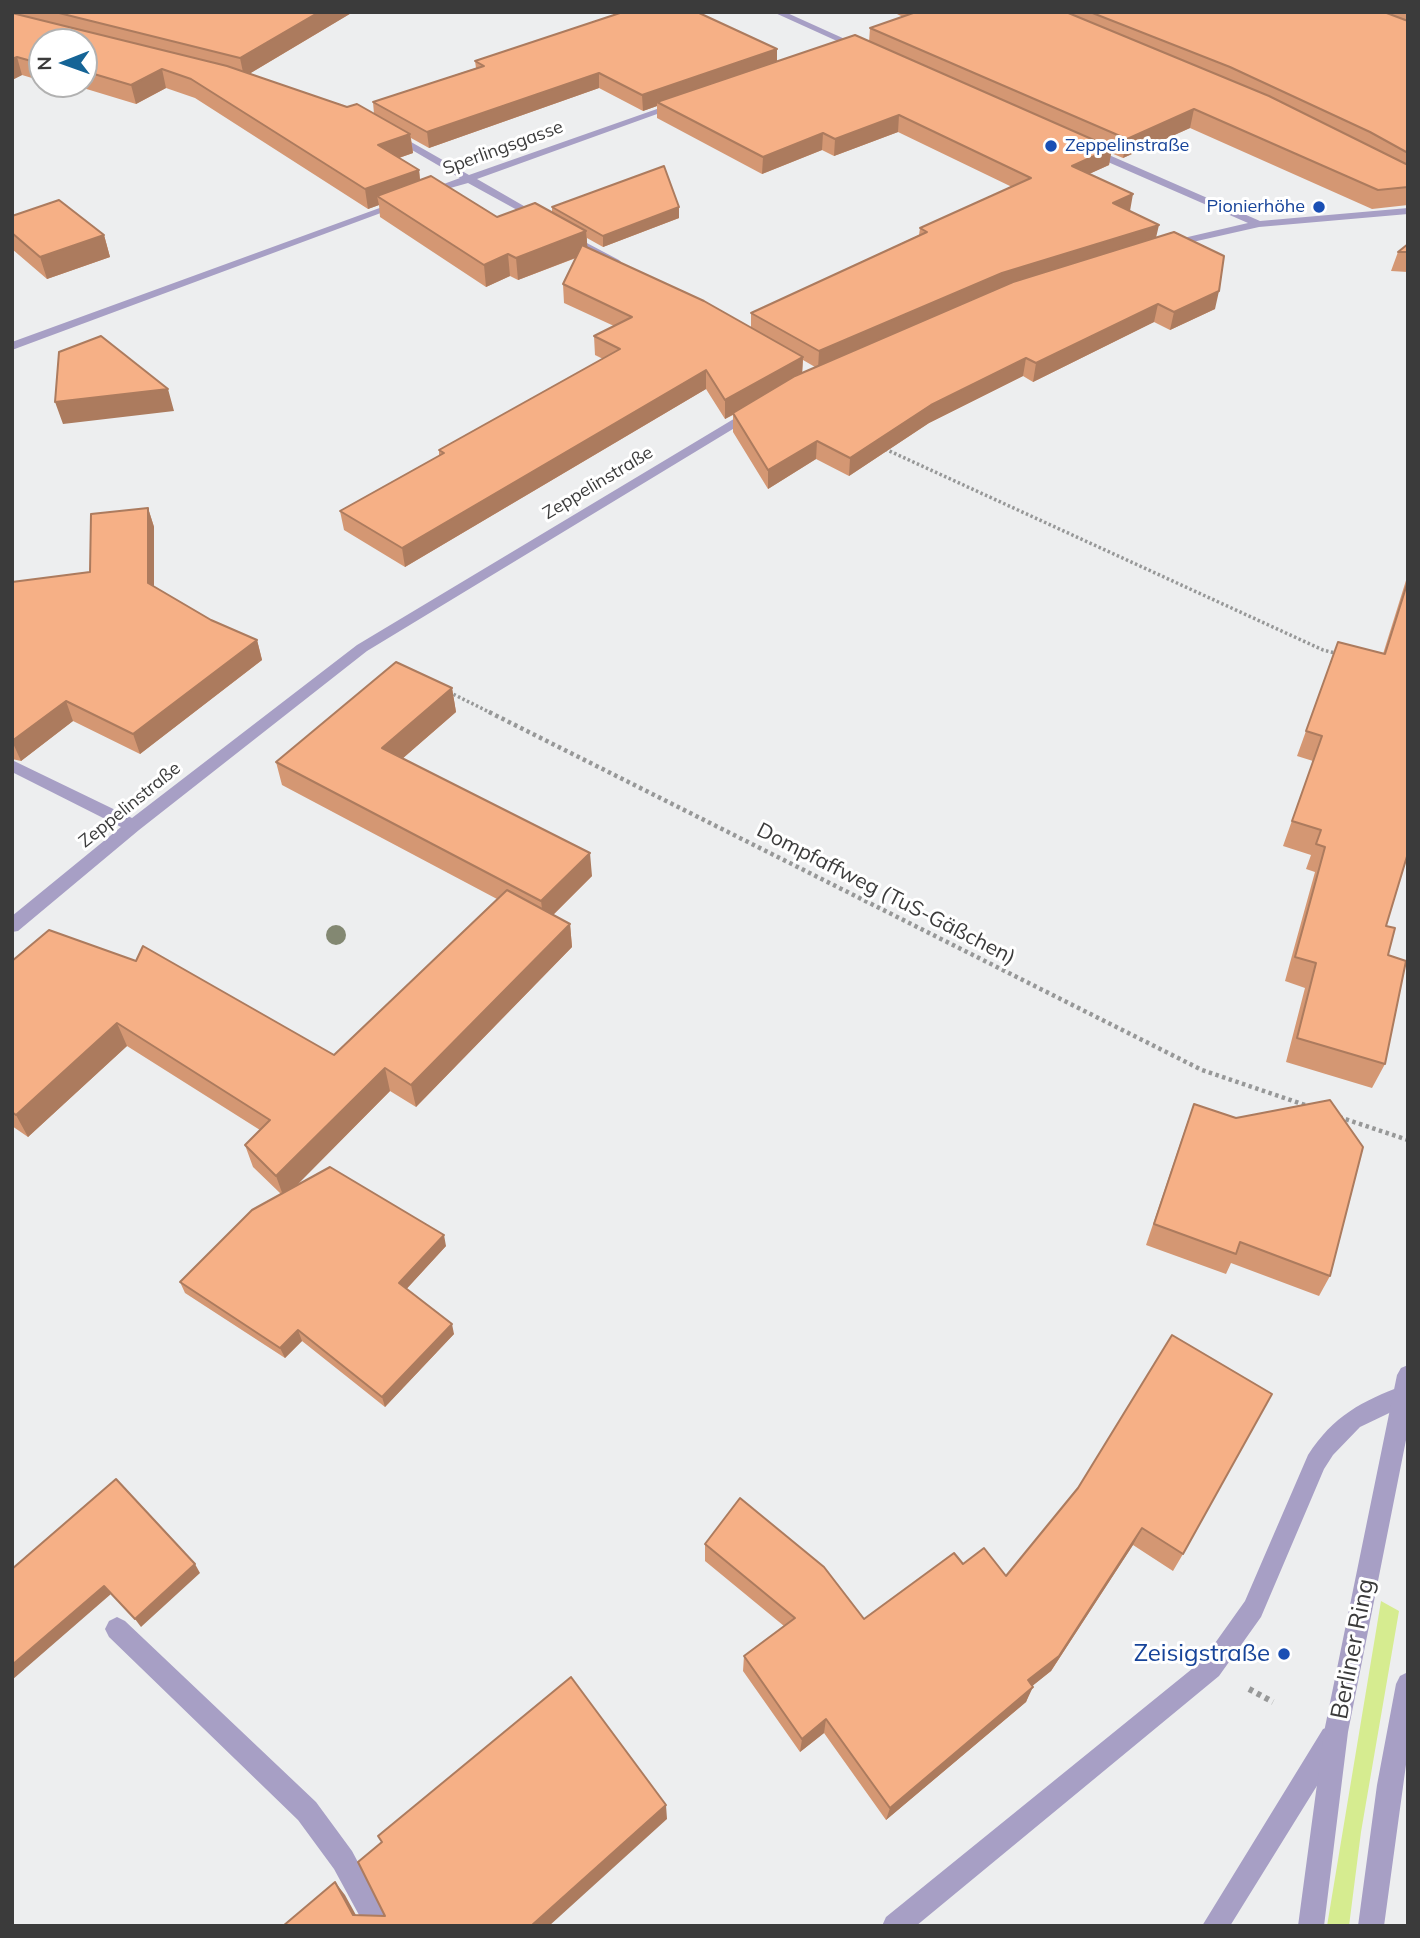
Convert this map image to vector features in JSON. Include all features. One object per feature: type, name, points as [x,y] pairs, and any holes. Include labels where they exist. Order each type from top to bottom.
[{"type":"street","points":[[777,12],[876,55]]},
{"type":"street","points":[[837,49],[850,44]]},
{"type":"street","name":"Sperlingsgasse","points":[[12,346],[467,179],[684,103]]},
{"type":"street","points":[[379,127],[624,267]]},
{"type":"street","points":[[1079,145],[1259,223]]},
{"type":"street","points":[[1157,248],[1195,236],[1259,223],[1408,211]]},
{"type":"street","name":"Zeppelinstraße","points":[[12,926],[133,826],[362,648],[766,404]]},
{"type":"street","points":[[12,765],[133,826]]},
{"type":"street","points":[[895,1926],[1211,1668],[1253,1609],[1316,1462],[1329,1441],[1358,1414],[1406,1385]]},
{"type":"street","name":"Berliner Ring","points":[[1311,1926],[1336,1732],[1406,1385]]},
{"type":"street","points":[[117,1629],[307,1811],[343,1860],[379,1926]]},
{"type":"street","points":[[1371,1926],[1389,1785],[1408,1684]]},
{"type":"street","points":[[1215,1926],[1336,1732]]},
{"type":"path","points":[[876,443],[898,456],[1100,545],[1323,650],[1347,656]]},
{"type":"path","name":"Dompfaffweg (TuS-Gäßchen)","points":[[449,691],[1202,1070],[1318,1109]]},
{"type":"path","points":[[1331,1114],[1408,1140]]},
{"type":"green space","points":[[1381,1601],[1399,1611],[1361,1832],[1349,1926],[1327,1926]]},
{"type":"building","points":[[55,12],[319,12],[240,58]]},
{"type":"building","points":[[623,12],[697,12],[777,49],[642,95],[599,73],[427,132],[373,102],[484,66],[475,61]]},
{"type":"building","points":[[916,12],[1066,12],[1269,96],[1408,165],[1408,187],[1378,190],[1194,109],[1127,139],[870,28]]},
{"type":"building","points":[[1090,12],[1384,12],[1408,21],[1408,153],[1370,132],[1230,67]]},
{"type":"building","points":[[12,13],[73,28],[28,28],[28,60],[17,57],[12,59]]},
{"type":"building","points":[[98,34],[227,66],[347,107],[357,104],[410,134],[378,145],[419,170],[365,189],[191,79],[162,69],[131,85],[98,75]]},
{"type":"building","points":[[855,35],[1112,148],[1072,166],[1133,194],[1113,203],[1159,225],[1002,273],[819,351],[751,313],[927,232],[920,228],[1031,178],[899,115],[835,139],[823,133],[763,157],[657,102]]},
{"type":"building","points":[[664,166],[679,207],[603,236],[552,207]]},
{"type":"building","points":[[431,176],[497,217],[535,203],[586,231],[516,258],[508,254],[484,265],[377,196]]},
{"type":"building","points":[[59,200],[104,235],[40,257],[12,233],[12,216]]},
{"type":"building","points":[[1174,232],[1224,256],[1219,291],[1174,312],[1158,304],[1036,363],[1026,358],[931,405],[850,458],[817,441],[768,470],[733,413],[795,376],[1013,282]]},
{"type":"building","points":[[1408,244],[1408,252],[1398,252]]},
{"type":"building","points":[[582,245],[704,301],[803,357],[725,400],[706,370],[402,548],[340,511],[444,453],[439,450],[620,349],[594,336],[632,317],[563,284]]},
{"type":"building","points":[[101,336],[168,389],[55,402],[59,352]]},
{"type":"building","points":[[148,508],[148,583],[211,620],[257,640],[133,734],[66,701],[12,741],[12,582],[90,572],[91,514]]},
{"type":"building","points":[[1408,581],[1408,853],[1386,926],[1395,928],[1388,955],[1406,961],[1385,1064],[1297,1038],[1316,963],[1295,957],[1325,847],[1316,844],[1321,830],[1292,821],[1322,736],[1306,731],[1338,642],[1385,654]]},
{"type":"building","points":[[396,662],[452,688],[382,748],[590,853],[541,901],[276,762]]},
{"type":"building","points":[[507,890],[570,924],[411,1085],[385,1068],[276,1176],[245,1145],[270,1120],[117,1023],[16,1115],[12,1112],[12,961],[49,930],[136,961],[143,946],[334,1055]]},
{"type":"building","points":[[1330,1100],[1363,1147],[1330,1276],[1240,1242],[1236,1254],[1154,1224],[1194,1104],[1236,1118]]},
{"type":"building","points":[[330,1167],[444,1235],[399,1283],[452,1324],[382,1397],[298,1330],[280,1348],[180,1282],[252,1210]]},
{"type":"building","points":[[1172,1335],[1272,1394],[1183,1554],[1142,1528],[1059,1656],[1028,1680],[1033,1687],[890,1808],[826,1719],[802,1739],[744,1656],[795,1618],[705,1544],[740,1498],[824,1567],[864,1619],[954,1553],[963,1564],[984,1548],[1006,1576],[1078,1488]]},
{"type":"building","points":[[116,1479],[195,1564],[135,1619],[104,1586],[12,1665],[12,1569]]},
{"type":"building","points":[[571,1677],[666,1805],[531,1926],[283,1926],[335,1882],[353,1915],[385,1916],[358,1862],[382,1842],[378,1836]]},
{"type":"place","name":"Zeppelinstraße","points":[[1051,146]]},
{"type":"place","name":"Pionierhöhe","points":[[1319,207]]},
{"type":"place","name":"Zeisigstraße","points":[[1284,1654]]}]
